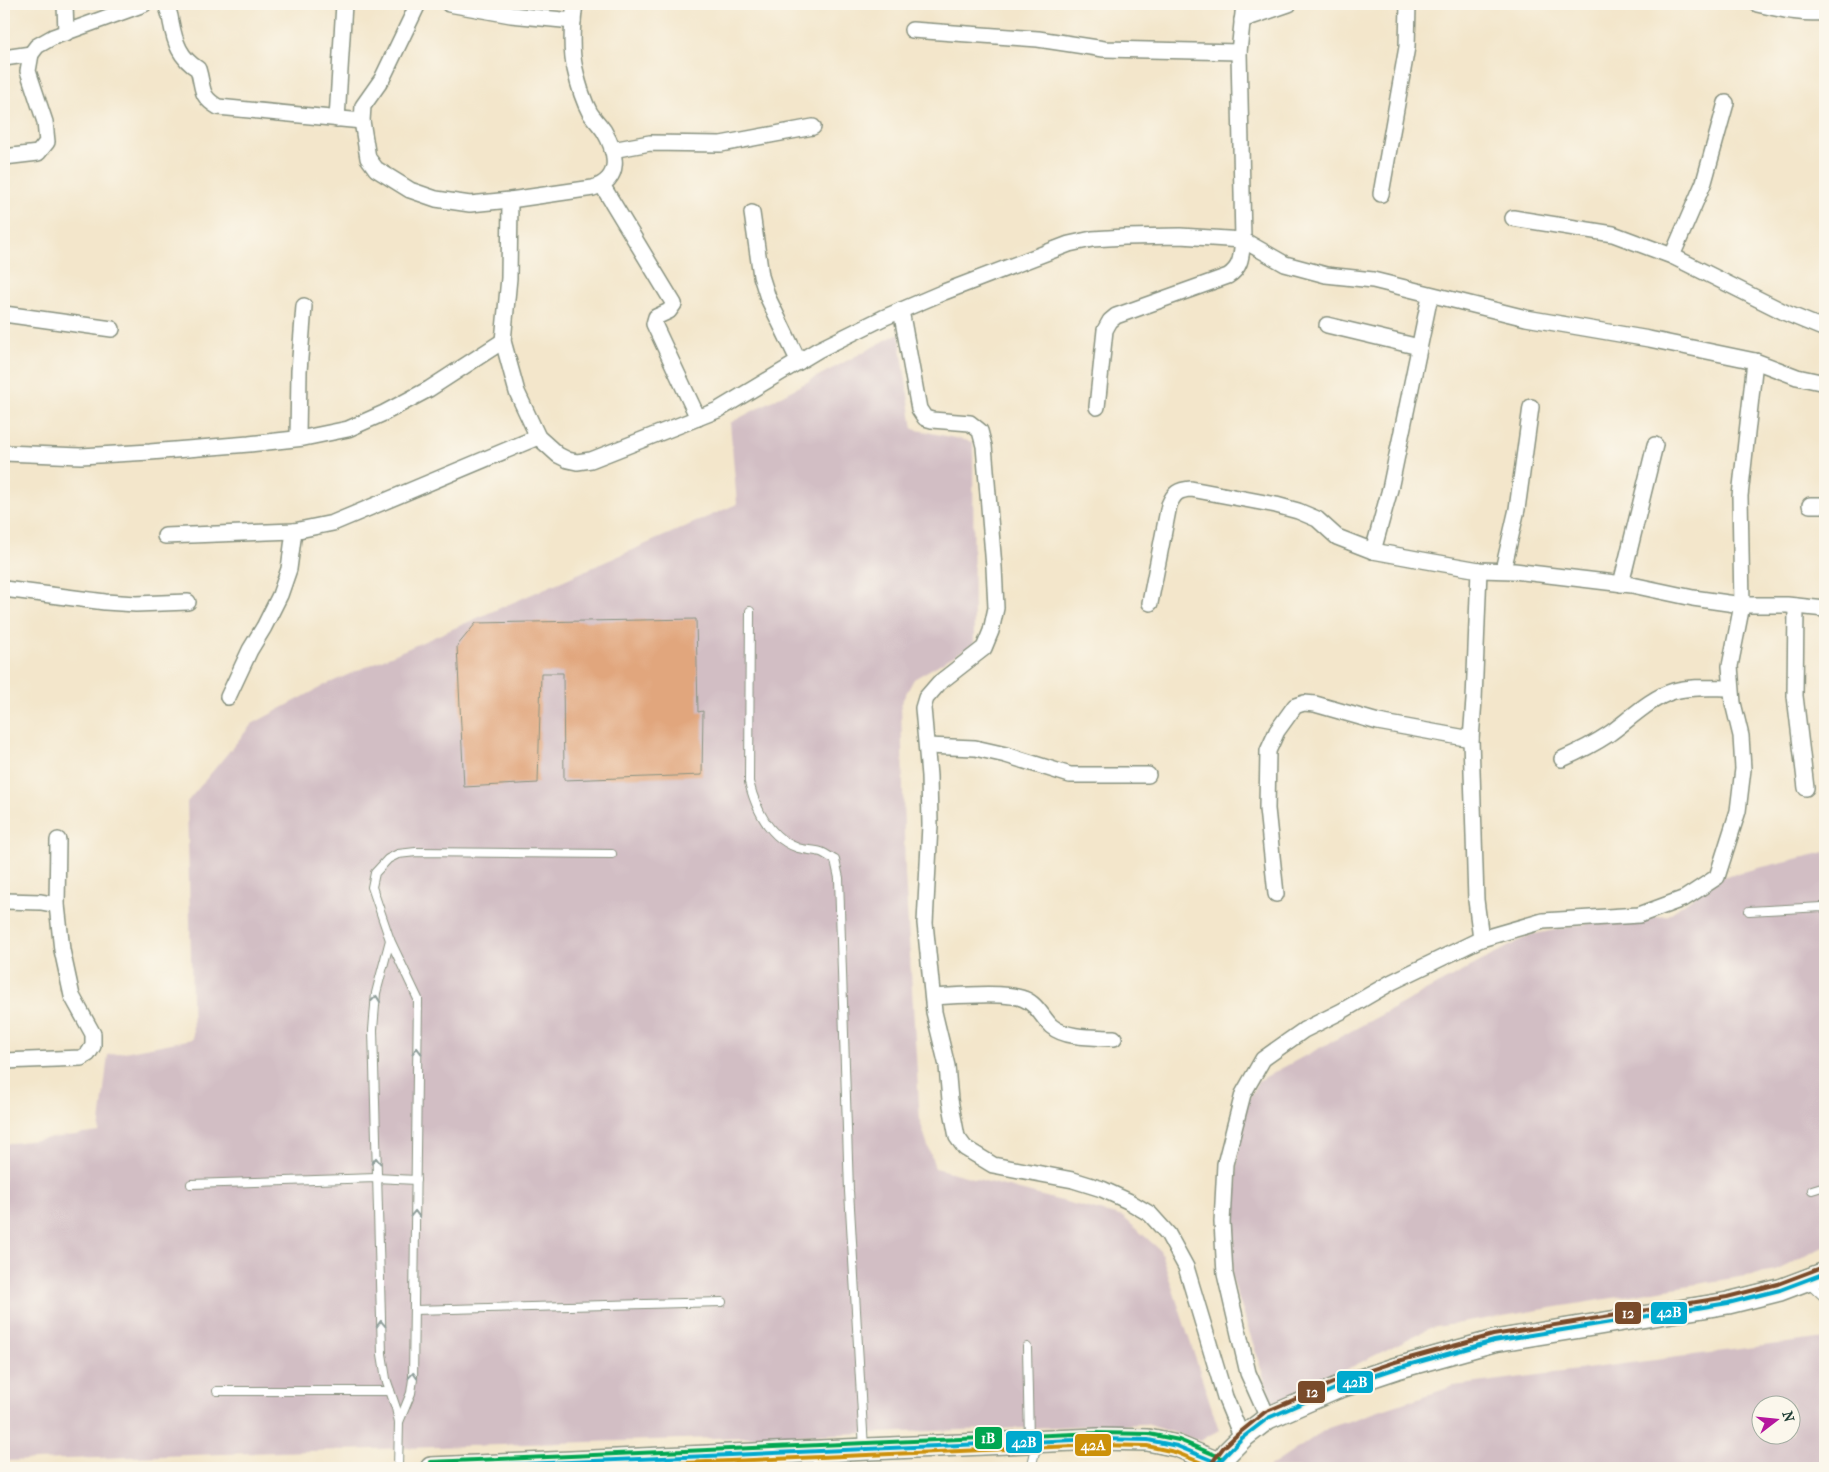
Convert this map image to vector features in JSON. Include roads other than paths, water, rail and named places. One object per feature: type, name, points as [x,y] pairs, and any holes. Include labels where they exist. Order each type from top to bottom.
[{"type":"street","points":[[65,4],[66,33]]},
{"type":"street","points":[[4,158],[38,153],[47,142],[45,122],[28,71],[31,54],[37,46],[66,33],[144,4]]},
{"type":"street","points":[[165,4],[169,9],[179,52],[189,63],[198,69],[207,101],[218,107],[362,121]]},
{"type":"street","points":[[338,119],[344,4]]},
{"type":"street","points":[[418,4],[382,79],[362,106],[362,121],[368,158],[376,169],[410,190],[436,198],[470,204],[593,188],[602,185],[612,175],[615,168],[612,150],[604,132],[590,113],[574,67],[573,21],[575,4]]},
{"type":"street","points":[[449,4],[511,15],[573,21]]},
{"type":"street","points":[[1097,407],[1105,330],[1110,321],[1116,316],[1228,276],[1237,271],[1240,263],[1243,240],[1239,52],[1244,4]]},
{"type":"street","points":[[1242,20],[1289,4]]},
{"type":"street","points":[[1381,194],[1407,47],[1408,4]]},
{"type":"street","points":[[1757,4],[1782,10],[1812,13],[1825,12]]},
{"type":"street","points":[[912,30],[1038,39],[1104,49],[1239,52]]},
{"type":"street","points":[[4,58],[31,54]]},
{"type":"street","points":[[1672,256],[1704,182],[1726,103]]},
{"type":"street","points":[[612,150],[650,143],[721,144],[813,127]]},
{"type":"street","points":[[602,185],[674,304],[669,311],[656,317],[654,324],[698,418]]},
{"type":"street","points":[[510,200],[509,278],[503,341],[517,392],[538,437],[558,455],[577,462],[591,460],[718,410],[818,350],[901,310],[1069,244],[1092,239],[1180,236],[1243,240],[1285,264],[1326,275],[1373,280],[1430,296],[1526,318],[1649,339],[1755,361],[1796,377],[1825,383]]},
{"type":"street","points":[[752,212],[761,276],[768,298],[799,362]]},
{"type":"street","points":[[1513,218],[1613,234],[1672,256],[1786,313],[1825,329]]},
{"type":"street","points":[[1373,551],[1390,488],[1430,296]]},
{"type":"street","points":[[298,438],[299,371],[304,306]]},
{"type":"street","points":[[901,310],[919,409],[925,418],[932,420],[970,423],[980,432],[982,437],[994,567],[996,608],[991,631],[984,648],[939,683],[926,698],[923,708],[927,746],[930,825],[925,924],[932,997],[947,1066],[950,1100],[957,1136],[965,1148],[993,1165],[1072,1180],[1102,1189],[1150,1214],[1168,1234],[1186,1267],[1225,1397],[1242,1438]]},
{"type":"street","points":[[4,314],[112,329]]},
{"type":"street","points":[[1327,326],[1419,347]]},
{"type":"street","points":[[4,453],[82,456],[249,444],[348,430],[429,389],[503,341]]},
{"type":"street","points":[[1268,1418],[1248,1373],[1225,1274],[1222,1222],[1225,1164],[1242,1094],[1263,1059],[1304,1030],[1342,1011],[1392,982],[1481,939],[1542,921],[1639,915],[1684,898],[1717,877],[1738,811],[1742,769],[1741,736],[1733,703],[1730,666],[1742,605],[1740,496],[1755,361]]},
{"type":"street","points":[[1503,570],[1516,510],[1531,407]]},
{"type":"street","points":[[166,536],[294,532],[333,523],[538,437]]},
{"type":"street","points":[[1621,584],[1655,444]]},
{"type":"street","points":[[1150,603],[1169,505],[1174,494],[1181,490],[1191,489],[1298,511],[1317,519],[1338,537],[1373,551],[1479,570],[1503,570],[1564,576],[1742,605],[1796,606],[1825,609]]},
{"type":"street","points":[[228,697],[250,650],[280,595],[290,569],[294,532]]},
{"type":"street","points":[[1479,570],[1471,739],[1476,900],[1481,939]]},
{"type":"street","points":[[4,589],[104,602],[136,604],[188,602]]},
{"type":"street","points":[[1796,606],[1796,696],[1806,788]]},
{"type":"street","points":[[1562,759],[1608,735],[1662,696],[1674,691],[1688,689],[1732,688]]},
{"type":"street","points":[[1276,894],[1267,809],[1267,760],[1268,751],[1277,731],[1295,706],[1315,704],[1378,722],[1471,739]]},
{"type":"street","points":[[927,746],[975,748],[1006,755],[1070,775],[1148,775]]},
{"type":"street","points":[[4,1061],[81,1058],[88,1054],[93,1046],[93,1034],[72,996],[62,950],[57,905],[58,840]]},
{"type":"street","points":[[4,901],[41,902],[57,905]]},
{"type":"street","points":[[932,997],[1016,996],[1026,999],[1036,1006],[1053,1027],[1063,1033],[1114,1038]]},
{"type":"street","points":[[431,1468],[1098,1439],[1148,1440],[1177,1446],[1217,1466],[1242,1438],[1268,1418],[1337,1388],[1397,1368],[1494,1341],[1728,1304],[1780,1290],[1816,1277]]},
{"type":"lane","points":[[750,611],[749,782],[754,801],[764,822],[779,838],[798,848],[822,853],[835,860],[839,878],[849,1191],[864,1450]]},
{"type":"lane","points":[[399,1422],[411,1394],[414,1379],[418,999],[390,940],[372,887],[375,873],[380,865],[398,854],[416,852],[612,854]]},
{"type":"lane","points":[[1749,911],[1822,907],[1825,909]]},
{"type":"lane","points":[[390,940],[376,994],[373,1030],[382,1354],[399,1422],[398,1468]]},
{"type":"lane","points":[[191,1184],[376,1178],[416,1180]]},
{"type":"lane","points":[[1812,1190],[1825,1186]]},
{"type":"lane","points":[[1816,1277],[1825,1298]]},
{"type":"lane","points":[[414,1310],[722,1302]]},
{"type":"lane","points":[[1027,1347],[1033,1442],[1031,1468]]},
{"type":"lane","points":[[217,1391],[390,1391]]}]
